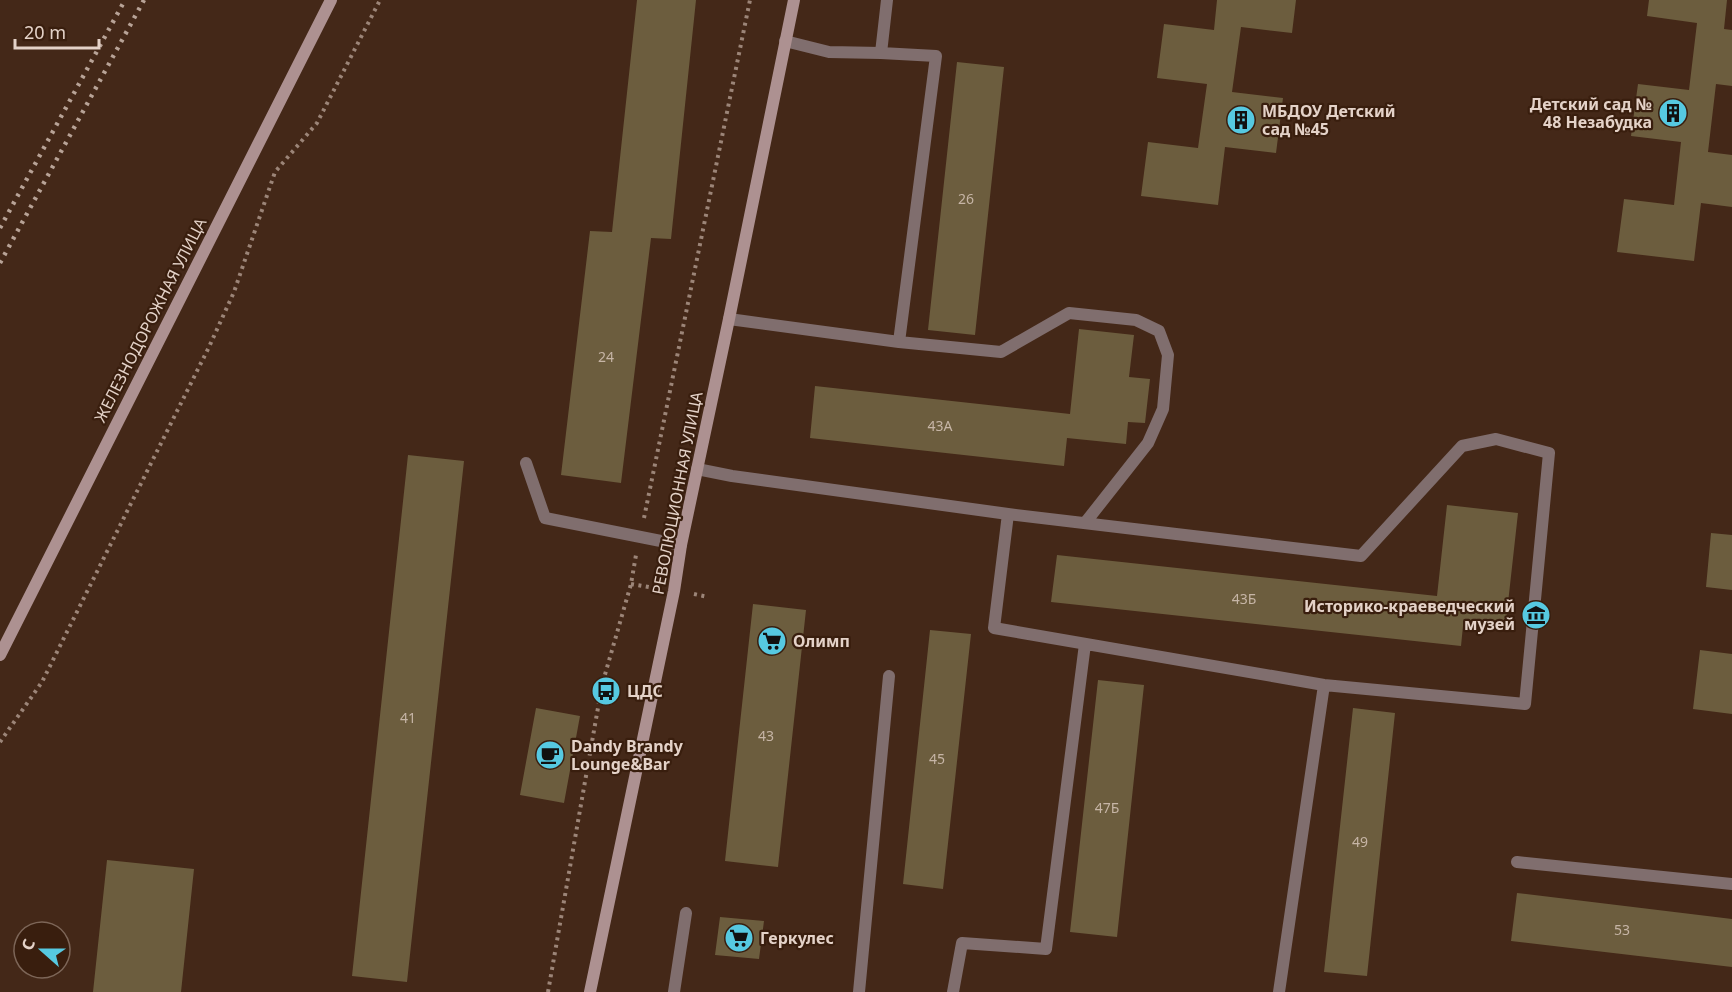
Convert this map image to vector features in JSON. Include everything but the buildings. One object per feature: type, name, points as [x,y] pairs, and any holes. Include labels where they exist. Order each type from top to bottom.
[{"type":"main road","name":"ЖЕЛЕЗНОДОРОЖНАЯ УЛИЦА","points":[[0,655],[331,0]]},
{"type":"main road","name":"РЕВОЛЮЦИОННАЯ УЛИЦА","points":[[590,992],[794,0]]},
{"type":"lane","points":[[881,53],[887,0]]},
{"type":"lane","points":[[785,41],[829,52],[936,56],[899,342]]},
{"type":"lane","points":[[729,319],[899,342],[1000,352],[1068,313],[1136,320],[1159,331],[1168,355],[1163,409],[1148,443],[1086,523]]},
{"type":"lane","points":[[698,469],[732,476],[1008,514],[1362,556],[1462,446],[1496,439],[1549,453],[1525,704],[1324,684],[994,628],[1008,514]]},
{"type":"lane","points":[[526,463],[545,518],[681,545]]},
{"type":"lane","points":[[953,992],[962,943],[1046,950],[1085,644]]},
{"type":"lane","points":[[859,992],[889,676]]},
{"type":"lane","points":[[1279,992],[1324,684]]},
{"type":"lane","points":[[1517,862],[1732,884]]},
{"type":"lane","points":[[674,992],[686,913]]},
{"type":"path","points":[[0,742],[42,682],[209,347],[234,292],[275,172],[316,123],[380,0]]},
{"type":"path","points":[[548,992],[602,685],[631,584],[750,0]]},
{"type":"railway","points":[[0,228],[125,0]]},
{"type":"railway","points":[[0,263],[144,0]]},
{"type":"place","name":"Детский сад № 48 Незабудка","points":[[1673,113]]},
{"type":"place","name":"МБДОУ Детский сад №45","points":[[1241,120]]},
{"type":"place","name":"Историко-краеведческий музей","points":[[1536,615]]},
{"type":"place","name":"Олимп","points":[[772,641]]},
{"type":"place","name":"ЦДС","points":[[606,691]]},
{"type":"place","name":"Dandy Brandy Lounge&Bar","points":[[550,755]]},
{"type":"place","name":"Геркулес","points":[[739,938]]}]
